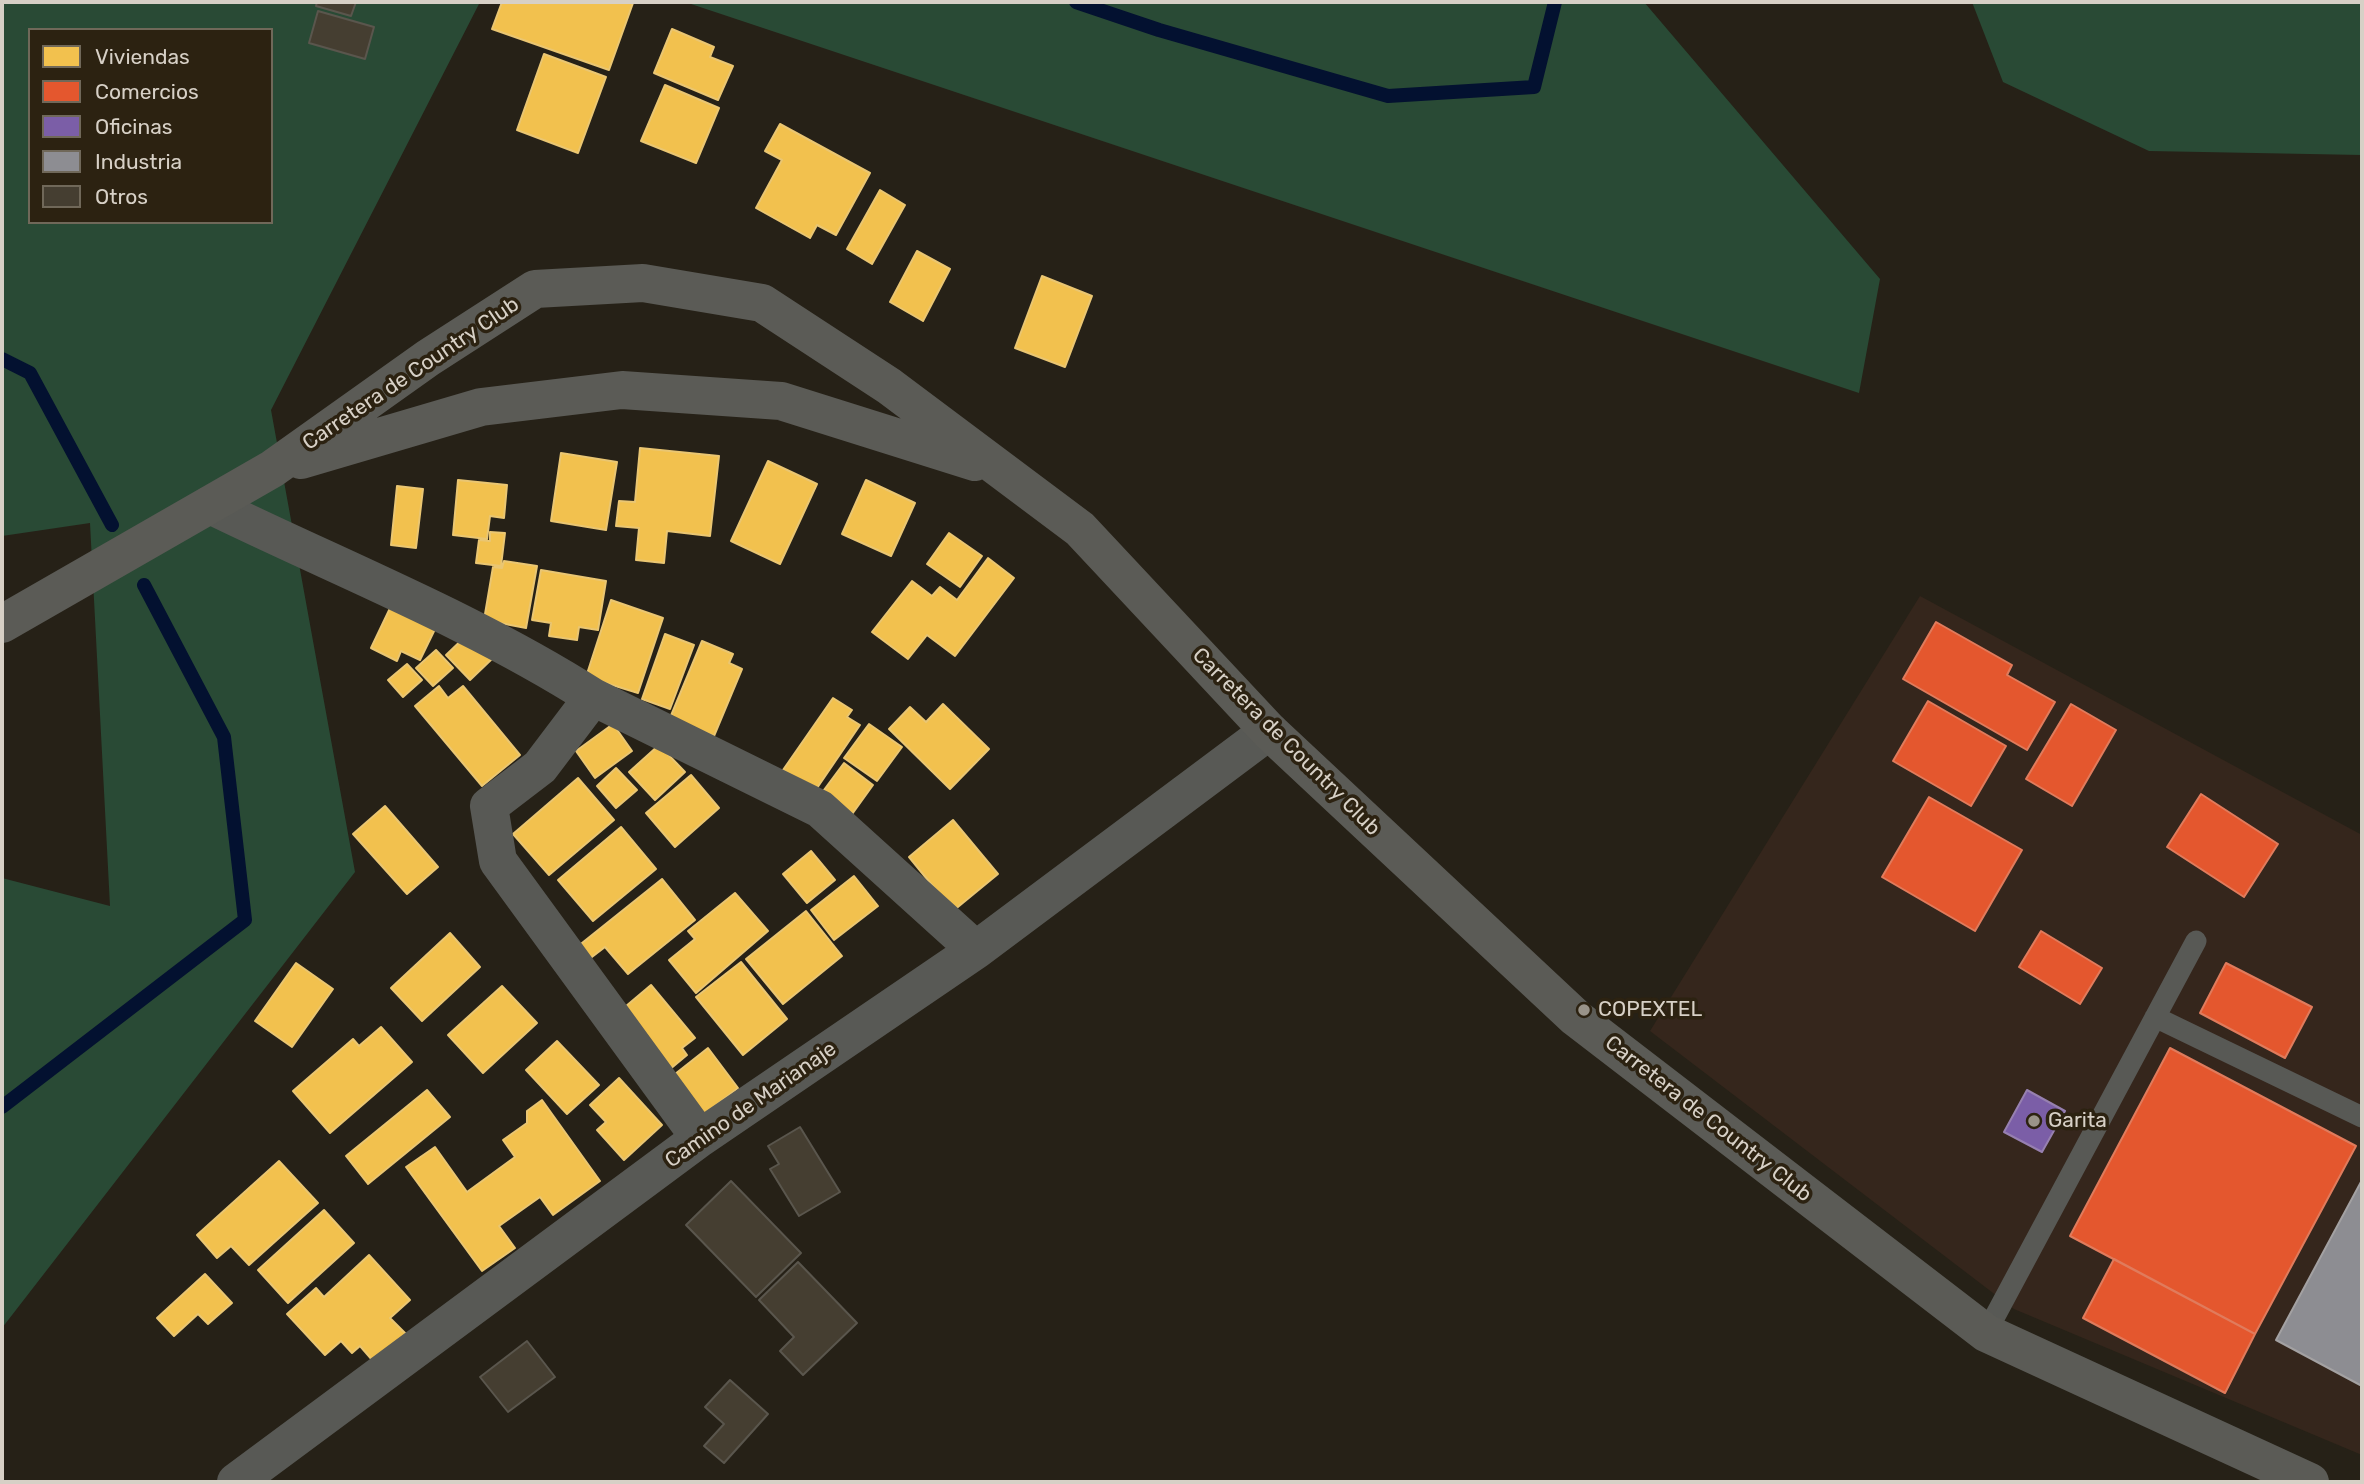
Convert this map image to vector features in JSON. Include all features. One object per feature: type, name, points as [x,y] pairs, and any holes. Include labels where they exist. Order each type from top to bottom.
[{"type":"street","name":"Carretera de Country Club","points":[[2,624],[272,469],[428,358],[535,289],[643,283],[762,303],[889,386],[1080,529],[1269,731],[1576,1018],[1986,1333],[2310,1482]]},
{"type":"street","name":"Carretera de Country Club","points":[[272,469],[481,407],[622,390],[781,401],[1002,471]]},
{"type":"street","points":[[210,505],[446,614],[542,665],[593,697],[820,809],[976,950]]},
{"type":"street","points":[[593,697],[540,767],[489,806],[498,861],[700,1138]]},
{"type":"street","name":"Camino de Marianaje","points":[[236,1482],[700,1138],[976,950],[1269,731]]},
{"type":"lane","points":[[1986,1333],[2196,941]]},
{"type":"lane","points":[[2155,1017],[2362,1117]]},
{"type":"shaded area","points":[[1920,596],[2362,835],[2362,1455],[2014,1309],[1650,1031]]},
{"type":"green space","points":[[2,2],[480,2],[271,410],[355,872],[2,1328],[2,878],[110,906],[90,523],[2,536]]},
{"type":"green space","points":[[685,2],[1644,2],[1880,279],[1859,393]]},
{"type":"green space","points":[[1972,2],[2362,2],[2362,155],[2149,151],[2003,82]]},
{"type":"building: Viviendas","points":[[502,2],[633,3],[609,70],[492,29]]},
{"type":"building: Viviendas","points":[[672,29],[714,47],[710,57],[733,66],[718,100],[654,73]]},
{"type":"building: Viviendas","points":[[544,54],[606,77],[578,153],[517,130]]},
{"type":"building: Viviendas","points":[[665,85],[719,108],[696,163],[641,141]]},
{"type":"building: Viviendas","points":[[780,124],[870,173],[836,235],[817,225],[810,238],[756,208],[782,160],[765,151]]},
{"type":"building: Viviendas","points":[[880,190],[905,205],[872,264],[847,249]]},
{"type":"building: Viviendas","points":[[917,251],[950,269],[923,321],[890,302]]},
{"type":"building: Viviendas","points":[[1042,276],[1092,296],[1065,367],[1015,348]]},
{"type":"building: Viviendas","points":[[640,448],[719,456],[710,536],[667,531],[664,563],[636,560],[639,528],[616,526],[619,501],[635,502]]},
{"type":"building: Viviendas","points":[[561,453],[617,462],[606,530],[551,521]]},
{"type":"building: Viviendas","points":[[768,461],[817,484],[780,564],[731,541]]},
{"type":"building: Viviendas","points":[[458,480],[507,485],[504,518],[490,516],[487,539],[453,535]]},
{"type":"building: Viviendas","points":[[866,480],[915,503],[891,556],[842,534]]},
{"type":"building: Viviendas","points":[[397,486],[423,489],[416,548],[391,545]]},
{"type":"building: Viviendas","points":[[490,532],[505,533],[501,566],[476,563],[479,540],[490,541]]},
{"type":"building: Viviendas","points":[[949,533],[982,556],[960,587],[927,564]]},
{"type":"building: Viviendas","points":[[988,558],[1014,578],[955,656],[927,635],[908,659],[872,632],[912,581],[932,596],[940,587],[957,600]]},
{"type":"building: Viviendas","points":[[504,561],[537,566],[526,628],[484,620],[493,567],[502,568]]},
{"type":"building: Viviendas","points":[[541,570],[606,581],[598,630],[579,627],[577,640],[549,636],[551,623],[532,620]]},
{"type":"building: Viviendas","points":[[611,600],[663,618],[638,693],[586,677]]},
{"type":"building: Viviendas","points":[[392,604],[437,625],[420,660],[401,651],[397,661],[371,648]]},
{"type":"building: Viviendas","points":[[469,633],[493,658],[470,680],[446,655]]},
{"type":"building: Viviendas","points":[[665,634],[694,645],[670,709],[642,699]]},
{"type":"building: Viviendas","points":[[702,641],[733,654],[729,663],[742,669],[714,736],[670,718]]},
{"type":"building: Viviendas","points":[[436,650],[453,668],[433,686],[416,668]]},
{"type":"building: Viviendas","points":[[407,664],[422,680],[403,697],[388,680]]},
{"type":"building: Viviendas","points":[[439,686],[448,698],[463,686],[520,755],[482,786],[415,706]]},
{"type":"building: Viviendas","points":[[833,698],[852,710],[847,717],[860,725],[815,791],[783,770]]},
{"type":"building: Viviendas","points":[[943,704],[989,749],[950,789],[889,729],[910,707],[926,722]]},
{"type":"building: Viviendas","points":[[613,724],[632,751],[595,778],[576,751]]},
{"type":"building: Viviendas","points":[[869,724],[902,747],[877,781],[844,758]]},
{"type":"building: Viviendas","points":[[659,745],[685,772],[655,800],[629,772]]},
{"type":"building: Viviendas","points":[[844,763],[873,785],[850,817],[821,794]]},
{"type":"building: Viviendas","points":[[616,768],[637,790],[616,808],[597,786]]},
{"type":"building: Viviendas","points":[[691,775],[719,808],[675,847],[646,813]]},
{"type":"building: Viviendas","points":[[578,778],[614,820],[549,875],[513,834]]},
{"type":"building: Viviendas","points":[[385,806],[438,867],[407,894],[353,834]]},
{"type":"building: Viviendas","points":[[953,820],[998,874],[953,911],[909,857]]},
{"type":"building: Viviendas","points":[[621,827],[656,869],[593,921],[558,880]]},
{"type":"building: Viviendas","points":[[811,851],[835,880],[807,903],[783,874]]},
{"type":"building: Viviendas","points":[[854,876],[878,906],[834,940],[811,910]]},
{"type":"building: Viviendas","points":[[662,879],[695,920],[628,974],[605,947],[588,960],[577,947]]},
{"type":"building: Viviendas","points":[[735,893],[768,931],[696,993],[669,960],[695,939],[688,931]]},
{"type":"building: Viviendas","points":[[806,911],[842,956],[783,1004],[746,959]]},
{"type":"building: Viviendas","points":[[450,933],[480,967],[422,1021],[391,988]]},
{"type":"building: Viviendas","points":[[741,962],[787,1019],[743,1055],[696,997]]},
{"type":"building: Viviendas","points":[[296,963],[333,989],[292,1047],[255,1021]]},
{"type":"building: Viviendas","points":[[651,985],[695,1038],[682,1048],[687,1055],[663,1075],[619,1012]]},
{"type":"building: Viviendas","points":[[502,986],[537,1023],[483,1073],[448,1035]]},
{"type":"building: Viviendas","points":[[381,1027],[412,1062],[330,1133],[293,1091],[353,1039],[359,1046]]},
{"type":"building: Viviendas","points":[[557,1041],[599,1085],[567,1114],[526,1070]]},
{"type":"building: Viviendas","points":[[708,1048],[738,1088],[702,1116],[670,1078]]},
{"type":"building: Viviendas","points":[[619,1078],[662,1125],[624,1160],[597,1130],[606,1122],[590,1105]]},
{"type":"building: Viviendas","points":[[427,1090],[450,1117],[368,1184],[346,1156]]},
{"type":"building: Viviendas","points":[[542,1100],[600,1181],[553,1215],[540,1197],[499,1226],[515,1248],[482,1271],[406,1167],[435,1147],[467,1192],[515,1157],[503,1140],[527,1123],[527,1111]]},
{"type":"building: Viviendas","points":[[279,1161],[318,1203],[249,1265],[231,1246],[217,1258],[197,1235]]},
{"type":"building: Viviendas","points":[[324,1210],[354,1243],[288,1303],[258,1270]]},
{"type":"building: Viviendas","points":[[369,1255],[410,1300],[390,1318],[412,1340],[380,1369],[360,1346],[352,1353],[341,1341],[325,1355],[287,1314],[316,1288],[324,1297]]},
{"type":"building: Viviendas","points":[[205,1274],[232,1303],[208,1324],[198,1314],[174,1336],[157,1318]]},
{"type":"building: Comercios","points":[[1936,622],[2012,665],[2007,675],[2055,702],[2027,750],[1903,679]]},
{"type":"building: Comercios","points":[[1928,701],[2006,746],[1971,806],[1893,761]]},
{"type":"building: Comercios","points":[[2071,704],[2116,730],[2072,806],[2026,779]]},
{"type":"building: Comercios","points":[[2201,794],[2278,844],[2244,897],[2167,847]]},
{"type":"building: Comercios","points":[[1929,797],[2022,850],[1975,931],[1882,877]]},
{"type":"building: Comercios","points":[[2041,931],[2102,968],[2080,1004],[2019,967]]},
{"type":"building: Comercios","points":[[2226,963],[2312,1007],[2285,1058],[2200,1013]]},
{"type":"building: Comercios","points":[[2170,1048],[2356,1146],[2255,1334],[2070,1236]]},
{"type":"building: Comercios","points":[[2114,1259],[2255,1334],[2225,1393],[2083,1318]]},
{"type":"building: Oficinas","name":"Garita","points":[[2027,1090],[2065,1111],[2042,1152],[2004,1132]]},
{"type":"building: Industria","points":[[2362,1180],[2362,1386],[2276,1340]]},
{"type":"building: Otros","points":[[317,2],[356,2],[351,16],[316,6]]},
{"type":"building: Otros","points":[[318,11],[374,27],[365,59],[309,43]]},
{"type":"building: Otros","points":[[800,1127],[840,1192],[799,1216],[770,1169],[779,1164],[768,1146]]},
{"type":"building: Otros","points":[[731,1181],[801,1253],[756,1297],[686,1225]]},
{"type":"building: Otros","points":[[798,1262],[857,1323],[803,1375],[780,1351],[794,1337],[759,1300]]},
{"type":"building: Otros","points":[[527,1341],[555,1377],[508,1412],[480,1377]]},
{"type":"building: Otros","points":[[730,1380],[768,1414],[724,1463],[704,1446],[724,1424],[705,1407]]},
{"type":"waterway","points":[[1076,2],[1159,30],[1388,96],[1534,87],[1555,2]]},
{"type":"waterway","points":[[2,359],[30,373],[112,525]]},
{"type":"waterway","points":[[2,1107],[245,920],[224,737],[144,585]]},
{"type":"place","name":"COPEXTEL","points":[[1584,1010]]},
{"type":"place","name":"Garita","points":[[2034,1121]]}]
